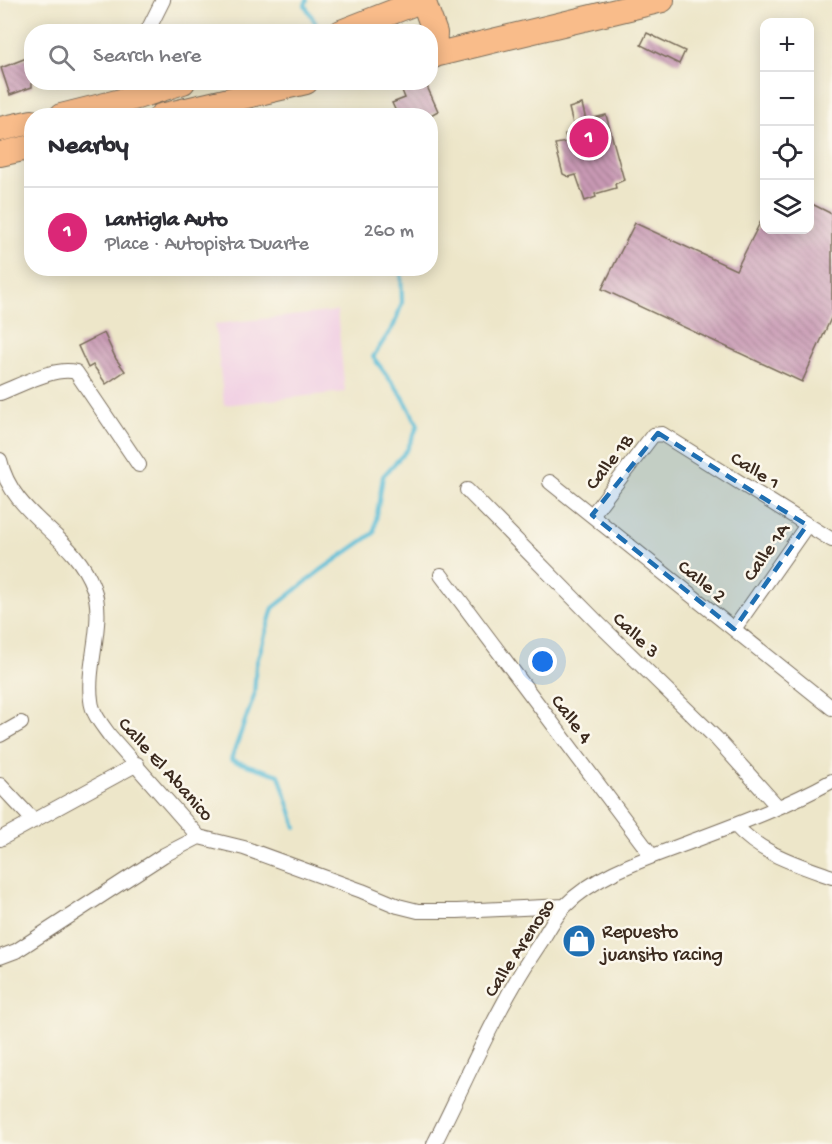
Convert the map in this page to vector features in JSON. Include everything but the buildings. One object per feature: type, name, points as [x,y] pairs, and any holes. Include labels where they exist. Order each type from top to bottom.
[{"type":"highway","points":[[362,24],[423,0],[432,24]]},
{"type":"highway","points":[[442,0],[441,24],[448,39],[457,50]]},
{"type":"highway","points":[[438,55],[662,0]]},
{"type":"highway","points":[[84,108],[136,90]]},
{"type":"highway","points":[[195,108],[272,90]]},
{"type":"highway","points":[[0,129],[24,124]]},
{"type":"highway","points":[[0,154],[24,149]]},
{"type":"street","points":[[151,24],[163,0]]},
{"type":"street","points":[[0,393],[56,372],[68,370],[76,372],[139,465]]},
{"type":"street","name":"Calle 1B","points":[[592,515],[653,435],[658,433]]},
{"type":"street","name":"Calle 1","points":[[658,433],[832,540]]},
{"type":"street","name":"Calle El Abanico","points":[[0,460],[3,473],[18,500],[73,551],[88,573],[95,590],[97,611],[91,702],[98,719],[110,736],[199,837],[244,848],[398,906],[418,910],[457,911],[565,906]]},
{"type":"street","name":"Calle 2","points":[[550,482],[832,708]]},
{"type":"street","name":"Calle 3","points":[[467,490],[716,738],[778,807]]},
{"type":"street","name":"Calle 1A","points":[[734,629],[807,525]]},
{"type":"street","name":"Calle 4","points":[[441,575],[652,856]]},
{"type":"street","points":[[0,735],[21,723]]},
{"type":"street","points":[[0,839],[137,764]]},
{"type":"street","name":"Calle Arenoso","points":[[434,1144],[500,1009],[531,956],[565,906],[588,888],[609,876],[652,856],[778,807],[832,781]]},
{"type":"street","points":[[0,785],[34,820]]},
{"type":"street","points":[[735,825],[762,849],[832,877]]},
{"type":"street","points":[[0,957],[16,951],[164,855],[199,837]]},
{"type":"highlighted area","points":[[658,433],[807,525],[734,629],[592,515]]},
{"type":"shaded area","points":[[337,311],[345,392],[224,405],[215,324]]},
{"type":"waterway","points":[[307,0],[305,5],[316,24]]},
{"type":"waterway","points":[[296,827],[279,775],[231,760],[254,696],[256,665],[273,608],[321,570],[374,533],[383,476],[407,450],[418,425],[403,397],[373,357],[394,325],[402,303],[401,276]]},
{"type":"place","name":"Lantigla Auto","points":[[589,138]]},
{"type":"place","name":"Repuesto juansito racing","points":[[579,941]]}]
